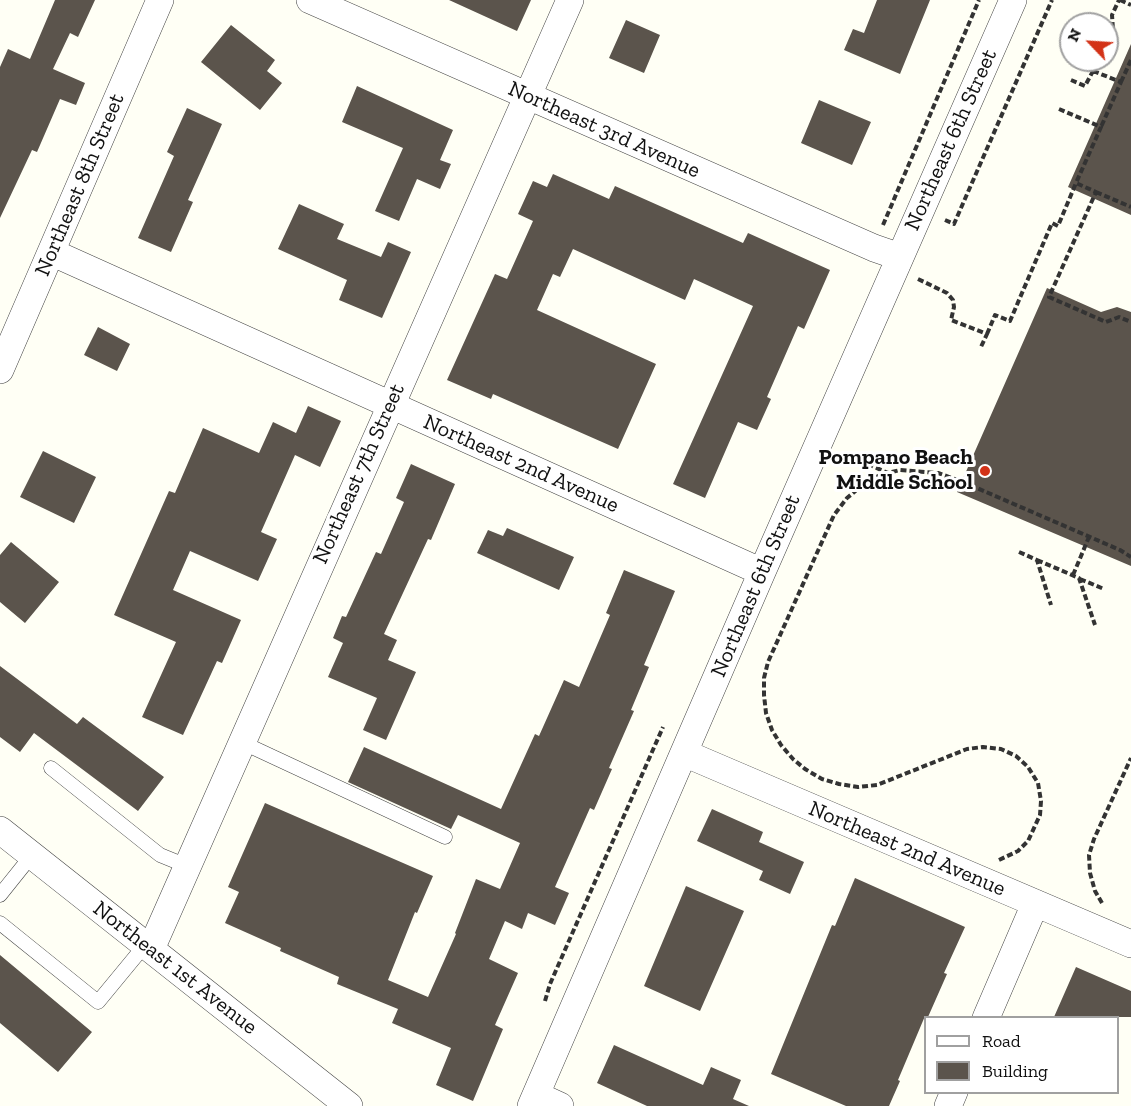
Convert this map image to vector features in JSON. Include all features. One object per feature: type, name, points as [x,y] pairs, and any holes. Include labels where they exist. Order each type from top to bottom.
[{"type":"street","name":"Northeast 8th Street","points":[[0,370],[160,0]]},
{"type":"street","name":"Northeast 3rd Avenue","points":[[310,0],[863,244],[900,257]]},
{"type":"street","name":"Northeast 7th Street","points":[[148,947],[187,866],[570,0]]},
{"type":"street","name":"Northeast 6th Street","points":[[542,1102],[684,753],[1013,0]]},
{"type":"street","name":"Northeast 2nd Avenue","points":[[51,252],[762,572]]},
{"type":"street","name":"Northeast 2nd Avenue","points":[[684,753],[1131,944]]},
{"type":"street","name":"Northeast 1st Avenue","points":[[0,830],[348,1106]]},
{"type":"street","points":[[986,1016],[1035,904]]},
{"type":"lane","points":[[241,742],[445,837]]},
{"type":"lane","points":[[51,768],[160,855],[187,866]]},
{"type":"lane","points":[[0,895],[32,855]]},
{"type":"lane","points":[[0,923],[98,1002],[148,947]]},
{"type":"path","points":[[1119,0],[1131,5]]},
{"type":"path","points":[[980,349],[995,315],[1010,321],[1052,223],[1058,226],[1131,60]]},
{"type":"path","points":[[1071,80],[1085,86],[1092,72]]},
{"type":"path","points":[[1096,72],[1121,82]]},
{"type":"path","points":[[1059,109],[1101,127]]},
{"type":"path","points":[[1076,183],[1131,207]]},
{"type":"path","points":[[1096,192],[1050,297],[1106,322],[1119,317],[1131,322]]},
{"type":"path","points":[[918,279],[947,293],[953,300],[951,320],[987,334]]},
{"type":"path","points":[[842,453],[890,473]]},
{"type":"path","points":[[996,861],[1018,851],[1023,846],[1035,829],[1040,815],[1041,801],[1038,783],[1028,767],[1016,756],[1001,749],[983,747],[967,749],[877,785],[858,787],[822,779],[793,759],[772,730],[766,713],[764,678],[768,662],[834,515],[847,498],[865,483],[880,475],[900,470],[938,473],[1131,557]]},
{"type":"path","points":[[1072,575],[1089,537]]},
{"type":"path","points":[[1019,552],[1104,589]]},
{"type":"path","points":[[1037,560],[1051,605]]},
{"type":"path","points":[[1079,578],[1095,625]]},
{"type":"path","points":[[1104,907],[1095,891],[1090,873],[1089,855],[1131,758]]},
{"type":"building","points":[[55,0],[95,0],[78,37],[70,33],[53,69],[85,83],[76,105],[60,99],[37,152],[32,150],[0,218],[0,67],[8,49],[30,59]]},
{"type":"building","points":[[449,0],[531,0],[517,31]]},
{"type":"building","points":[[877,0],[930,0],[900,74],[844,50],[853,29],[864,33]]},
{"type":"building","points":[[626,20],[660,35],[644,73],[609,58]]},
{"type":"building","points":[[231,25],[275,60],[267,71],[282,83],[260,110],[201,62]]},
{"type":"building","points":[[1131,44],[1131,215],[1068,187]]},
{"type":"building","points":[[357,86],[453,130],[440,160],[451,164],[440,189],[417,179],[399,221],[375,211],[403,148],[342,122]]},
{"type":"building","points":[[819,100],[871,122],[852,165],[801,143]]},
{"type":"building","points":[[187,108],[222,124],[188,200],[193,202],[171,252],[138,238],[174,156],[167,152]]},
{"type":"building","points":[[553,174],[609,199],[615,186],[743,243],[748,233],[830,270],[804,329],[798,326],[767,397],[771,399],[757,430],[738,422],[705,498],[673,484],[753,306],[694,279],[685,300],[573,249],[560,277],[553,274],[537,310],[656,364],[618,449],[493,394],[491,399],[447,380],[495,274],[507,279],[533,221],[518,214],[533,181],[547,187]]},
{"type":"building","points":[[299,204],[344,224],[337,239],[381,257],[388,242],[411,252],[382,318],[339,300],[347,280],[278,249]]},
{"type":"building","points":[[1047,288],[1101,312],[1117,307],[1131,312],[1131,566],[957,492]]},
{"type":"building","points":[[98,327],[130,344],[117,371],[84,355]]},
{"type":"building","points":[[308,406],[341,421],[320,467],[295,455],[261,532],[277,539],[258,581],[190,551],[173,590],[241,620],[222,663],[217,661],[183,735],[142,717],[176,642],[114,615],[169,491],[175,493],[203,428],[259,453],[273,422],[296,433]]},
{"type":"building","points":[[43,451],[96,477],[74,523],[20,497]]},
{"type":"building","points":[[411,464],[455,484],[431,540],[428,539],[384,634],[397,640],[388,660],[416,672],[386,740],[363,730],[377,698],[328,677],[343,643],[333,638],[342,616],[346,617],[376,552],[381,554],[404,502],[396,498]]},
{"type":"building","points":[[507,528],[574,557],[559,590],[477,553],[488,530],[503,536]]},
{"type":"building","points":[[11,542],[59,582],[25,623],[0,602],[0,555]]},
{"type":"building","points":[[624,570],[675,591],[644,665],[649,667],[631,710],[634,711],[609,768],[612,769],[594,810],[590,808],[555,887],[569,893],[555,925],[528,913],[522,929],[505,921],[489,959],[518,973],[495,1025],[503,1029],[473,1101],[436,1085],[451,1048],[392,1023],[398,1009],[337,984],[339,977],[225,923],[239,892],[228,887],[265,803],[433,876],[417,913],[415,912],[388,980],[428,997],[456,934],[476,879],[500,889],[520,843],[458,815],[451,829],[348,782],[364,747],[501,809],[535,734],[539,736],[564,680],[579,687],[610,615],[606,613]]},
{"type":"building","points":[[0,666],[77,724],[83,717],[164,777],[138,811],[34,733],[20,752],[0,737]]},
{"type":"building","points":[[712,809],[763,832],[759,842],[804,862],[790,894],[759,880],[763,871],[697,841]]},
{"type":"building","points":[[855,878],[965,927],[944,973],[947,974],[928,1016],[924,1016],[889,1106],[846,1106],[771,1074],[832,925],[835,926]]},
{"type":"building","points":[[686,886],[744,911],[700,1011],[644,986]]},
{"type":"building","points":[[0,955],[92,1032],[58,1072],[0,1023]]},
{"type":"building","points":[[1076,967],[1131,991],[1131,1017],[1054,1016]]},
{"type":"building","points":[[614,1045],[703,1085],[711,1067],[741,1080],[733,1099],[749,1106],[647,1106],[597,1083]]},
{"type":"place","name":"Pompano Beach Middle School","points":[[985,471]]}]
